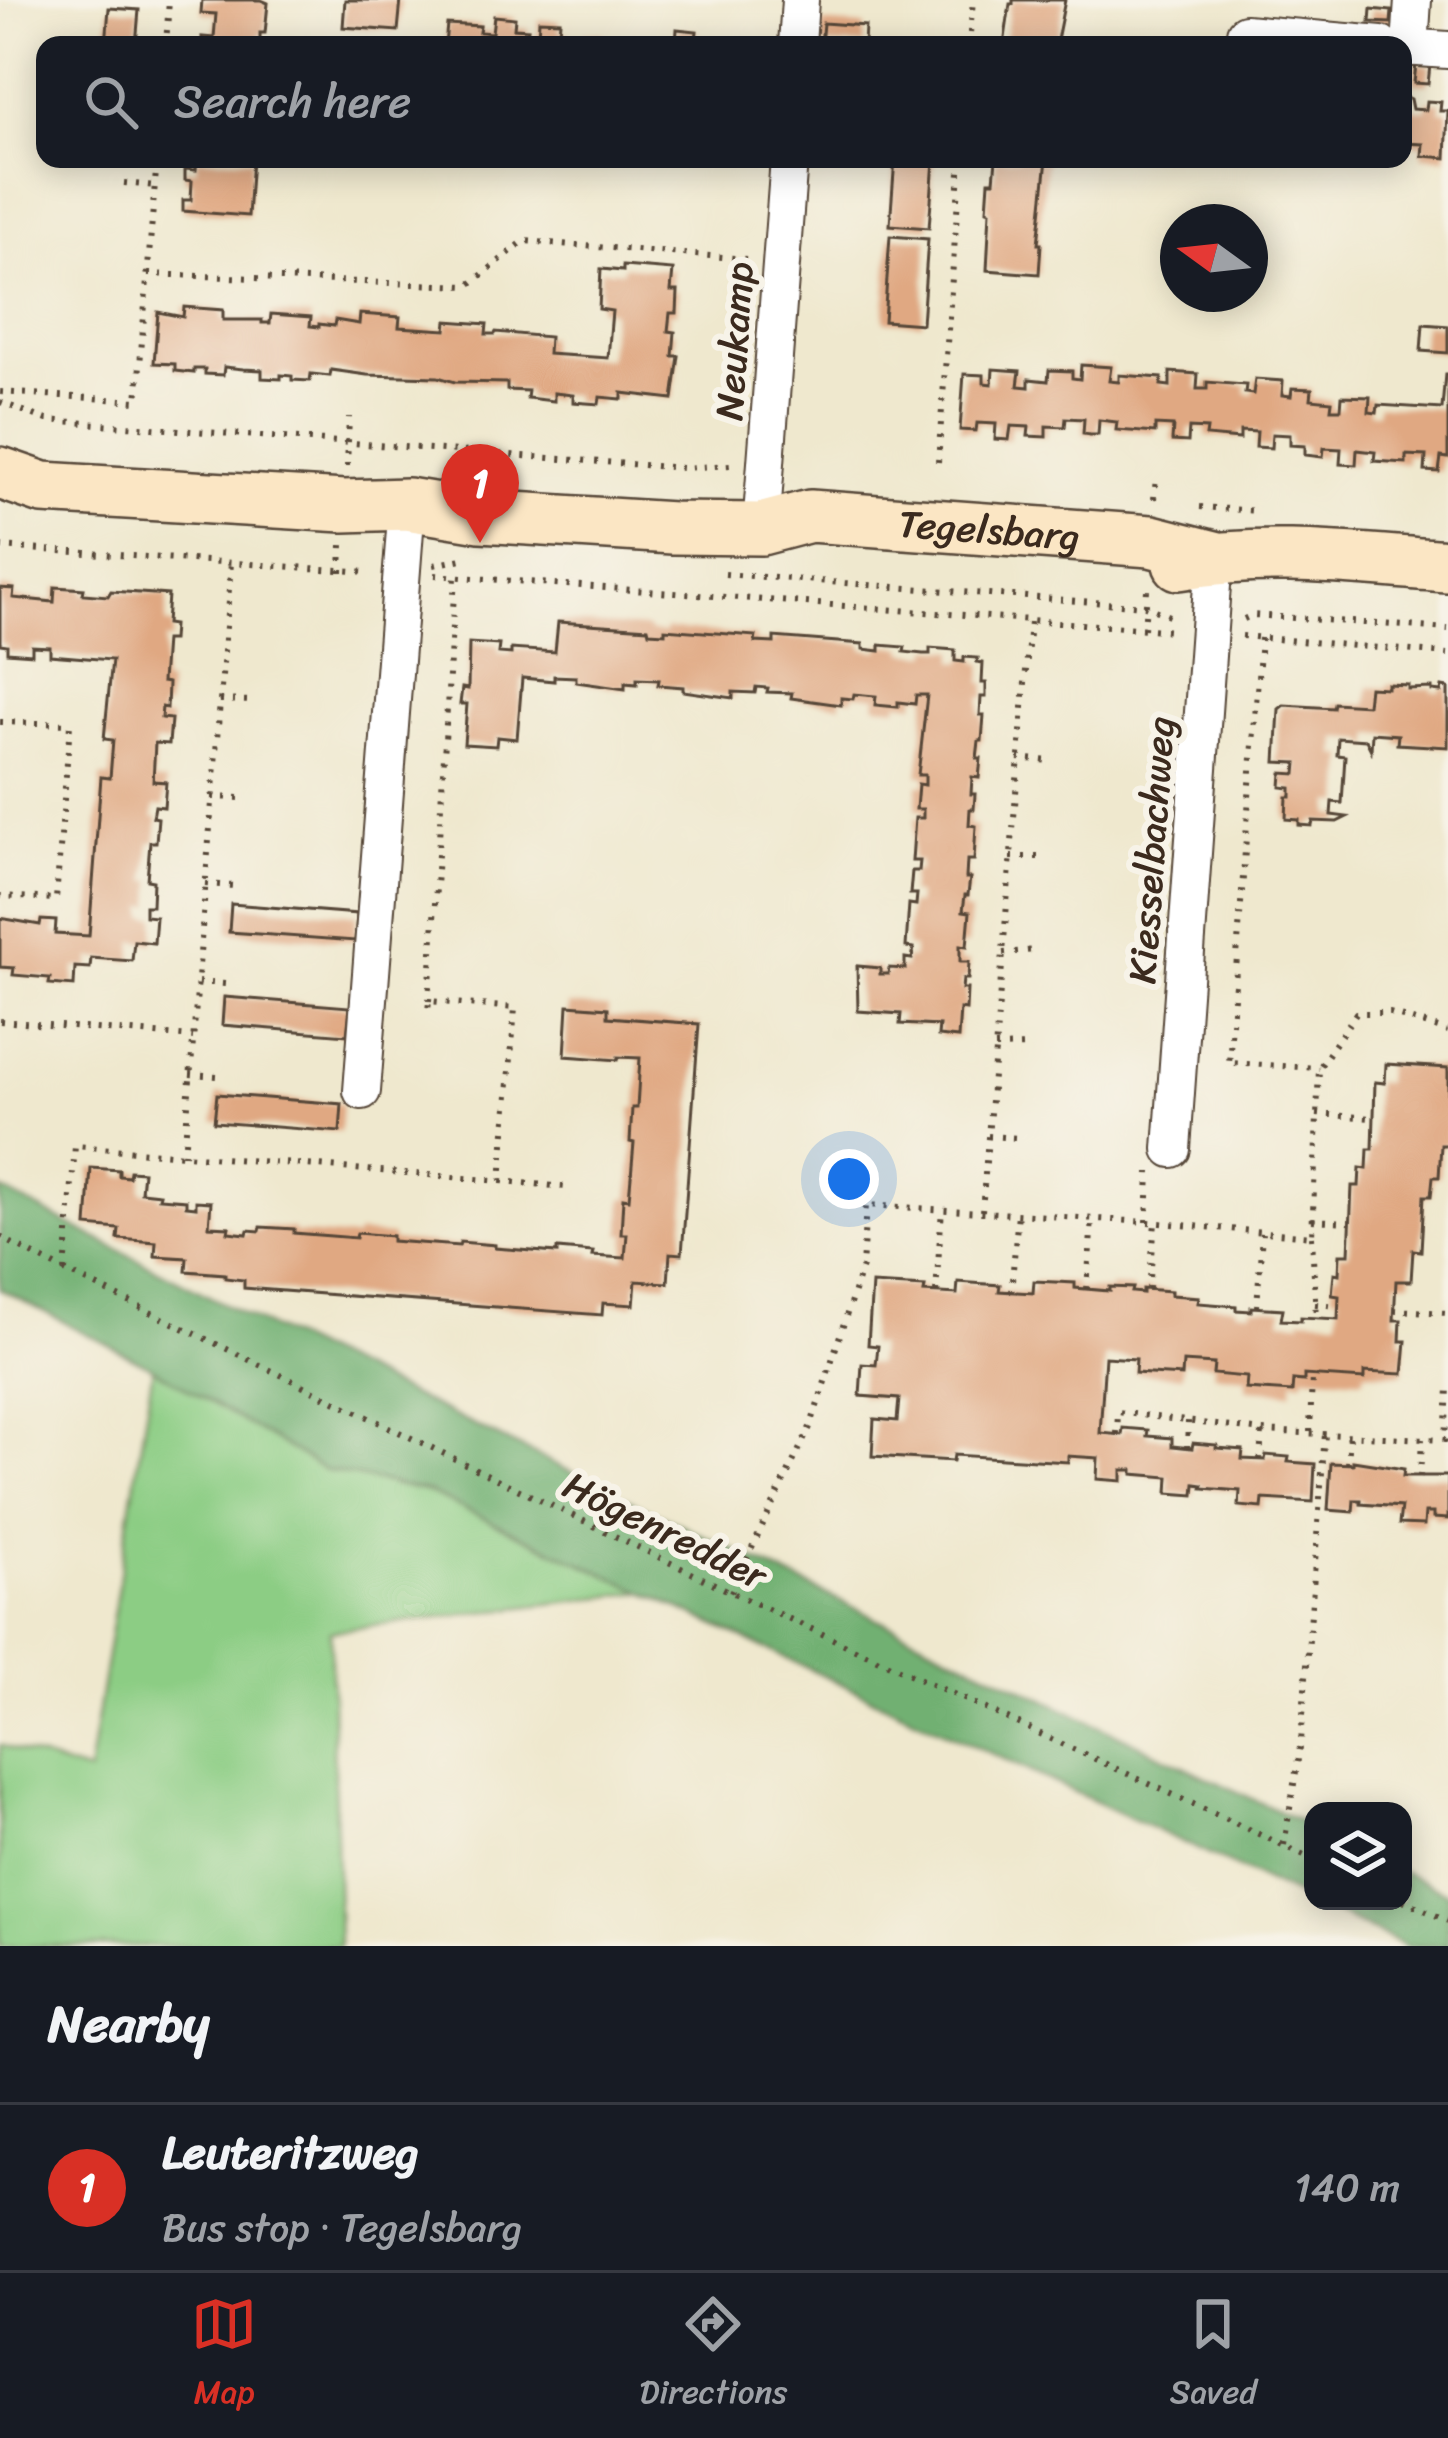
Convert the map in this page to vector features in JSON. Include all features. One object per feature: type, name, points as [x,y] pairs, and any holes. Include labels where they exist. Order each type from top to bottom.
[{"type":"street","points":[[798,36],[800,0]]},
{"type":"street","points":[[1401,36],[1414,0]]},
{"type":"street","points":[[1245,33],[1280,36]]},
{"type":"street","points":[[1412,47],[1448,50]]},
{"type":"street","name":"Neukamp","points":[[761,529],[788,168]]},
{"type":"street","name":"Tegelsbarg","points":[[0,458],[46,456],[346,478],[407,504]]},
{"type":"street","name":"Tegelsbarg","points":[[0,473],[43,488],[344,506],[407,504],[502,517],[761,529],[807,544],[1148,569],[1214,557],[1291,556],[1448,566]]},
{"type":"street","points":[[362,1091],[407,504]]},
{"type":"street","name":"Kiesselbachweg","points":[[1161,1158],[1214,557]]},
{"type":"path","points":[[167,36],[170,0]]},
{"type":"path","points":[[970,36],[973,0]]},
{"type":"path","points":[[0,392],[137,401],[156,168]]},
{"type":"path","points":[[938,462],[960,168]]},
{"type":"path","points":[[124,183],[155,186]]},
{"type":"path","points":[[148,274],[467,286],[524,241],[782,262]]},
{"type":"path","points":[[0,402],[47,420],[682,468],[726,466],[768,448]]},
{"type":"path","points":[[1199,506],[1268,512]]},
{"type":"path","points":[[0,547],[402,573],[1448,654]]},
{"type":"path","points":[[402,573],[485,554]]},
{"type":"path","points":[[184,1155],[231,563]]},
{"type":"path","points":[[715,574],[1145,606],[1209,633],[1253,615],[1448,629]]},
{"type":"path","points":[[428,1012],[455,577]]},
{"type":"path","points":[[982,1211],[1030,621]]},
{"type":"path","points":[[1262,638],[1229,1063],[1319,1068]]},
{"type":"path","points":[[220,700],[251,701]]},
{"type":"path","points":[[0,722],[70,724],[56,898],[0,896]]},
{"type":"path","points":[[1018,758],[1049,761]]},
{"type":"path","points":[[212,796],[242,798]]},
{"type":"path","points":[[1011,857],[1042,857]]},
{"type":"path","points":[[206,884],[234,886]]},
{"type":"path","points":[[1003,953],[1036,950]]},
{"type":"path","points":[[197,982],[225,984]]},
{"type":"path","points":[[429,1001],[515,1008],[501,1181]]},
{"type":"path","points":[[1316,1318],[1312,1220],[1319,1068],[1356,1013],[1390,1013],[1448,1031]]},
{"type":"path","points":[[0,1021],[193,1037]]},
{"type":"path","points":[[995,1047],[1028,1046]]},
{"type":"path","points":[[190,1074],[218,1076]]},
{"type":"path","points":[[1317,1114],[1372,1118]]},
{"type":"path","points":[[988,1136],[1021,1138]]},
{"type":"path","points":[[65,1271],[75,1146],[566,1187]]},
{"type":"path","points":[[1149,1289],[1151,1222],[1161,1158]]},
{"type":"path","points":[[731,1592],[811,1425],[862,1268],[866,1205],[1312,1236]]},
{"type":"path","points":[[936,1292],[942,1209]]},
{"type":"path","points":[[1011,1292],[1018,1214]]},
{"type":"path","points":[[1087,1289],[1092,1219]]},
{"type":"path","points":[[1312,1220],[1350,1222]]},
{"type":"path","points":[[1257,1307],[1262,1232]]},
{"type":"path","name":"Högenredder","points":[[0,1237],[731,1592],[1304,1855]]},
{"type":"path","points":[[1315,1304],[1338,1306]]},
{"type":"path","points":[[1394,1310],[1448,1313]]},
{"type":"path","points":[[1310,1433],[1312,1375]]},
{"type":"path","points":[[1117,1434],[1118,1412],[1262,1431],[1445,1440],[1448,1388]]},
{"type":"path","points":[[1187,1448],[1189,1421]]},
{"type":"path","points":[[1260,1460],[1262,1431]]},
{"type":"path","points":[[1284,1845],[1301,1741],[1325,1434]]},
{"type":"path","points":[[1348,1464],[1350,1435]]},
{"type":"path","points":[[1420,1478],[1422,1438]]},
{"type":"path","points":[[1412,1904],[1448,1921]]},
{"type":"green space","points":[[0,1189],[271,1328],[1304,1824],[1304,1899],[426,1491],[325,1470],[153,1368],[0,1289]]},
{"type":"green space","points":[[153,1368],[325,1470],[425,1491],[644,1592],[330,1631],[339,1946],[0,1946],[0,1745],[88,1773]]},
{"type":"green space","points":[[1412,1876],[1448,1893],[1448,1946],[1406,1946],[1328,1910],[1412,1910]]},
{"type":"building","points":[[202,0],[268,3],[265,33],[260,36],[214,36],[216,14],[201,13]]},
{"type":"building","points":[[345,0],[401,0],[398,31],[343,27]]},
{"type":"building","points":[[1013,0],[1065,0],[1058,36],[1005,36]]},
{"type":"building","points":[[109,8],[139,10],[137,36],[107,36]]},
{"type":"building","points":[[1371,9],[1392,11],[1391,23],[1370,22]]},
{"type":"building","points":[[494,16],[515,18],[514,28],[528,29],[527,36],[446,36],[447,24],[480,26],[479,32],[492,33]]},
{"type":"building","points":[[539,20],[560,21],[559,32],[569,33],[538,36]]},
{"type":"building","points":[[823,23],[865,26],[864,36],[822,36]]},
{"type":"building","points":[[677,29],[697,31],[696,36],[677,36]]},
{"type":"building","points":[[1416,64],[1430,65],[1428,84],[1414,83]]},
{"type":"building","points":[[1427,101],[1441,102],[1440,111],[1448,111],[1446,158],[1422,156],[1423,144],[1412,143],[1412,109],[1426,110]]},
{"type":"building","points":[[251,168],[248,216],[183,211],[183,200],[191,200],[192,181],[185,180],[185,169]]},
{"type":"building","points":[[894,168],[933,168],[929,228],[890,225]]},
{"type":"building","points":[[995,168],[1046,168],[1039,274],[987,270],[989,181],[994,181]]},
{"type":"building","points":[[890,236],[928,239],[922,324],[884,321]]},
{"type":"building","points":[[623,266],[673,270],[671,291],[678,291],[677,313],[670,313],[668,331],[675,332],[673,356],[679,356],[673,399],[622,393],[622,399],[600,397],[599,404],[573,402],[573,395],[554,393],[554,401],[527,398],[528,391],[507,390],[507,383],[331,370],[330,376],[311,374],[310,381],[292,380],[292,376],[281,375],[281,379],[262,378],[262,370],[224,367],[223,375],[205,374],[205,369],[175,371],[175,364],[154,363],[158,312],[183,317],[184,307],[223,310],[223,320],[270,323],[271,314],[311,317],[310,326],[319,327],[334,326],[335,320],[359,324],[360,314],[400,317],[399,327],[446,330],[447,321],[487,324],[486,334],[549,337],[548,354],[608,358],[612,311],[599,309],[601,269],[623,271]]},
{"type":"building","points":[[1423,324],[1448,326],[1448,353],[1421,351]]},
{"type":"building","points":[[1081,365],[1111,367],[1109,381],[1119,382],[1119,375],[1162,378],[1161,385],[1170,386],[1170,372],[1198,374],[1197,389],[1207,389],[1207,382],[1246,385],[1245,393],[1253,394],[1255,379],[1283,381],[1282,395],[1291,396],[1292,388],[1312,389],[1311,399],[1332,401],[1331,409],[1341,409],[1342,396],[1370,397],[1369,412],[1377,413],[1378,405],[1442,409],[1448,374],[1448,458],[1441,457],[1439,472],[1425,471],[1426,456],[1406,455],[1406,463],[1374,461],[1375,452],[1357,450],[1356,465],[1340,464],[1341,449],[1324,448],[1323,457],[1305,455],[1305,446],[1290,445],[1290,435],[1272,434],[1271,448],[1256,447],[1257,432],[1240,431],[1240,439],[1206,436],[1207,429],[1189,428],[1188,442],[1172,441],[1173,426],[1155,425],[1155,433],[1116,430],[1117,422],[1099,420],[1098,435],[1090,435],[1083,434],[1084,419],[1066,418],[1065,427],[1046,426],[1046,437],[1028,436],[1029,427],[1011,426],[1009,440],[995,439],[996,424],[977,423],[976,431],[960,430],[964,374],[984,375],[984,383],[992,384],[993,369],[1020,371],[1018,386],[1029,387],[1029,379],[1048,381],[1049,370],[1072,371],[1072,378],[1080,379]]},
{"type":"building","points":[[55,587],[108,596],[111,591],[168,595],[166,624],[173,625],[172,640],[165,640],[162,682],[168,683],[167,708],[162,707],[161,718],[171,719],[169,744],[155,743],[153,781],[166,782],[164,807],[155,806],[156,842],[150,842],[147,880],[153,881],[152,906],[145,906],[145,916],[156,917],[154,943],[134,941],[132,961],[91,958],[90,968],[75,967],[74,986],[49,984],[50,978],[13,975],[14,968],[0,967],[0,918],[40,925],[41,920],[56,921],[55,934],[89,936],[101,777],[110,778],[113,740],[104,739],[112,660],[50,655],[50,647],[32,646],[32,654],[7,652],[7,645],[0,644],[0,588],[14,589],[13,598],[54,602]]},
{"type":"building","points":[[558,622],[756,636],[755,642],[774,643],[774,637],[863,644],[863,649],[880,651],[880,645],[923,654],[930,654],[930,648],[955,650],[955,661],[978,658],[983,663],[986,697],[981,697],[980,715],[984,715],[977,758],[981,758],[979,778],[972,777],[971,794],[975,794],[969,825],[976,826],[974,860],[967,860],[966,878],[970,878],[963,911],[970,912],[967,946],[960,945],[960,962],[969,962],[962,989],[967,989],[966,1010],[960,1009],[958,1038],[938,1036],[939,1026],[900,1024],[901,1014],[858,1011],[857,966],[880,968],[880,974],[888,974],[889,968],[905,969],[905,958],[912,959],[914,948],[906,947],[909,904],[916,905],[917,894],[910,894],[912,871],[919,871],[920,861],[912,861],[915,818],[923,818],[923,809],[916,809],[918,784],[925,785],[925,775],[918,775],[927,695],[916,695],[915,704],[898,702],[898,707],[875,705],[876,696],[854,694],[853,699],[841,698],[841,705],[791,698],[792,693],[767,692],[768,688],[733,692],[733,698],[658,685],[659,680],[637,679],[637,684],[625,683],[625,689],[576,682],[576,677],[522,678],[517,739],[497,737],[496,746],[464,744],[467,704],[460,704],[462,688],[468,689],[469,643],[499,645],[498,653],[511,654],[511,649],[555,652]]},
{"type":"building","points":[[1387,684],[1441,692],[1442,687],[1448,688],[1448,747],[1397,744],[1398,735],[1372,733],[1371,750],[1366,740],[1338,738],[1337,755],[1345,756],[1342,803],[1332,802],[1331,815],[1347,817],[1337,822],[1313,821],[1312,826],[1286,819],[1291,788],[1281,787],[1282,773],[1296,774],[1297,763],[1276,762],[1279,709],[1284,705],[1367,705],[1369,687],[1387,688]]},
{"type":"building","points":[[231,904],[357,914],[355,941],[229,932]]},
{"type":"building","points":[[224,997],[350,1007],[347,1035],[222,1025]]},
{"type":"building","points":[[568,1005],[608,1008],[608,1017],[699,1024],[682,1254],[670,1253],[668,1283],[636,1281],[634,1305],[603,1303],[602,1315],[244,1288],[244,1280],[225,1278],[225,1274],[186,1271],[187,1258],[155,1256],[156,1242],[118,1239],[119,1229],[87,1226],[91,1168],[119,1170],[119,1176],[129,1177],[130,1171],[143,1172],[141,1192],[186,1200],[186,1206],[211,1202],[209,1226],[229,1227],[228,1232],[247,1234],[261,1227],[356,1238],[357,1233],[392,1236],[392,1241],[459,1246],[460,1242],[557,1253],[557,1249],[625,1258],[623,1198],[629,1199],[632,1108],[637,1108],[640,1058],[565,1056]]},
{"type":"building","points":[[1386,1064],[1448,1068],[1448,1145],[1441,1145],[1439,1177],[1433,1177],[1431,1196],[1424,1196],[1421,1251],[1413,1250],[1411,1281],[1396,1281],[1394,1320],[1401,1320],[1400,1341],[1406,1341],[1403,1374],[1364,1372],[1364,1379],[1304,1375],[1304,1381],[1293,1380],[1292,1392],[1246,1389],[1247,1377],[1213,1374],[1214,1364],[1183,1362],[1182,1376],[1135,1373],[1136,1359],[1105,1357],[1100,1433],[1148,1430],[1147,1436],[1172,1438],[1172,1446],[1217,1445],[1243,1450],[1242,1459],[1265,1460],[1266,1455],[1315,1464],[1313,1502],[1263,1499],[1262,1508],[1239,1506],[1240,1491],[1195,1484],[1194,1495],[1168,1493],[1169,1477],[1133,1474],[1133,1470],[1122,1470],[1122,1481],[1097,1479],[1098,1458],[1068,1456],[1068,1462],[954,1455],[953,1461],[872,1456],[874,1419],[897,1421],[899,1399],[860,1396],[862,1364],[876,1365],[878,1346],[868,1345],[872,1284],[957,1294],[958,1282],[1033,1293],[1034,1281],[1075,1283],[1075,1288],[1110,1291],[1110,1287],[1143,1293],[1143,1289],[1171,1291],[1171,1295],[1199,1297],[1198,1303],[1236,1306],[1236,1310],[1283,1309],[1281,1320],[1338,1319],[1339,1296],[1332,1295],[1334,1273],[1339,1274],[1340,1254],[1349,1254],[1352,1186],[1359,1186],[1360,1168],[1367,1169],[1368,1149],[1373,1149],[1375,1082],[1385,1083]]},
{"type":"building","points":[[217,1094],[342,1104],[340,1132],[214,1122]]},
{"type":"building","points":[[1353,1461],[1404,1469],[1403,1476],[1448,1476],[1448,1519],[1425,1513],[1424,1525],[1399,1524],[1401,1507],[1361,1504],[1361,1500],[1354,1500],[1353,1512],[1328,1510],[1331,1463]]},
{"type":"place","name":"Leuteritzweg","points":[[480,543]]}]
